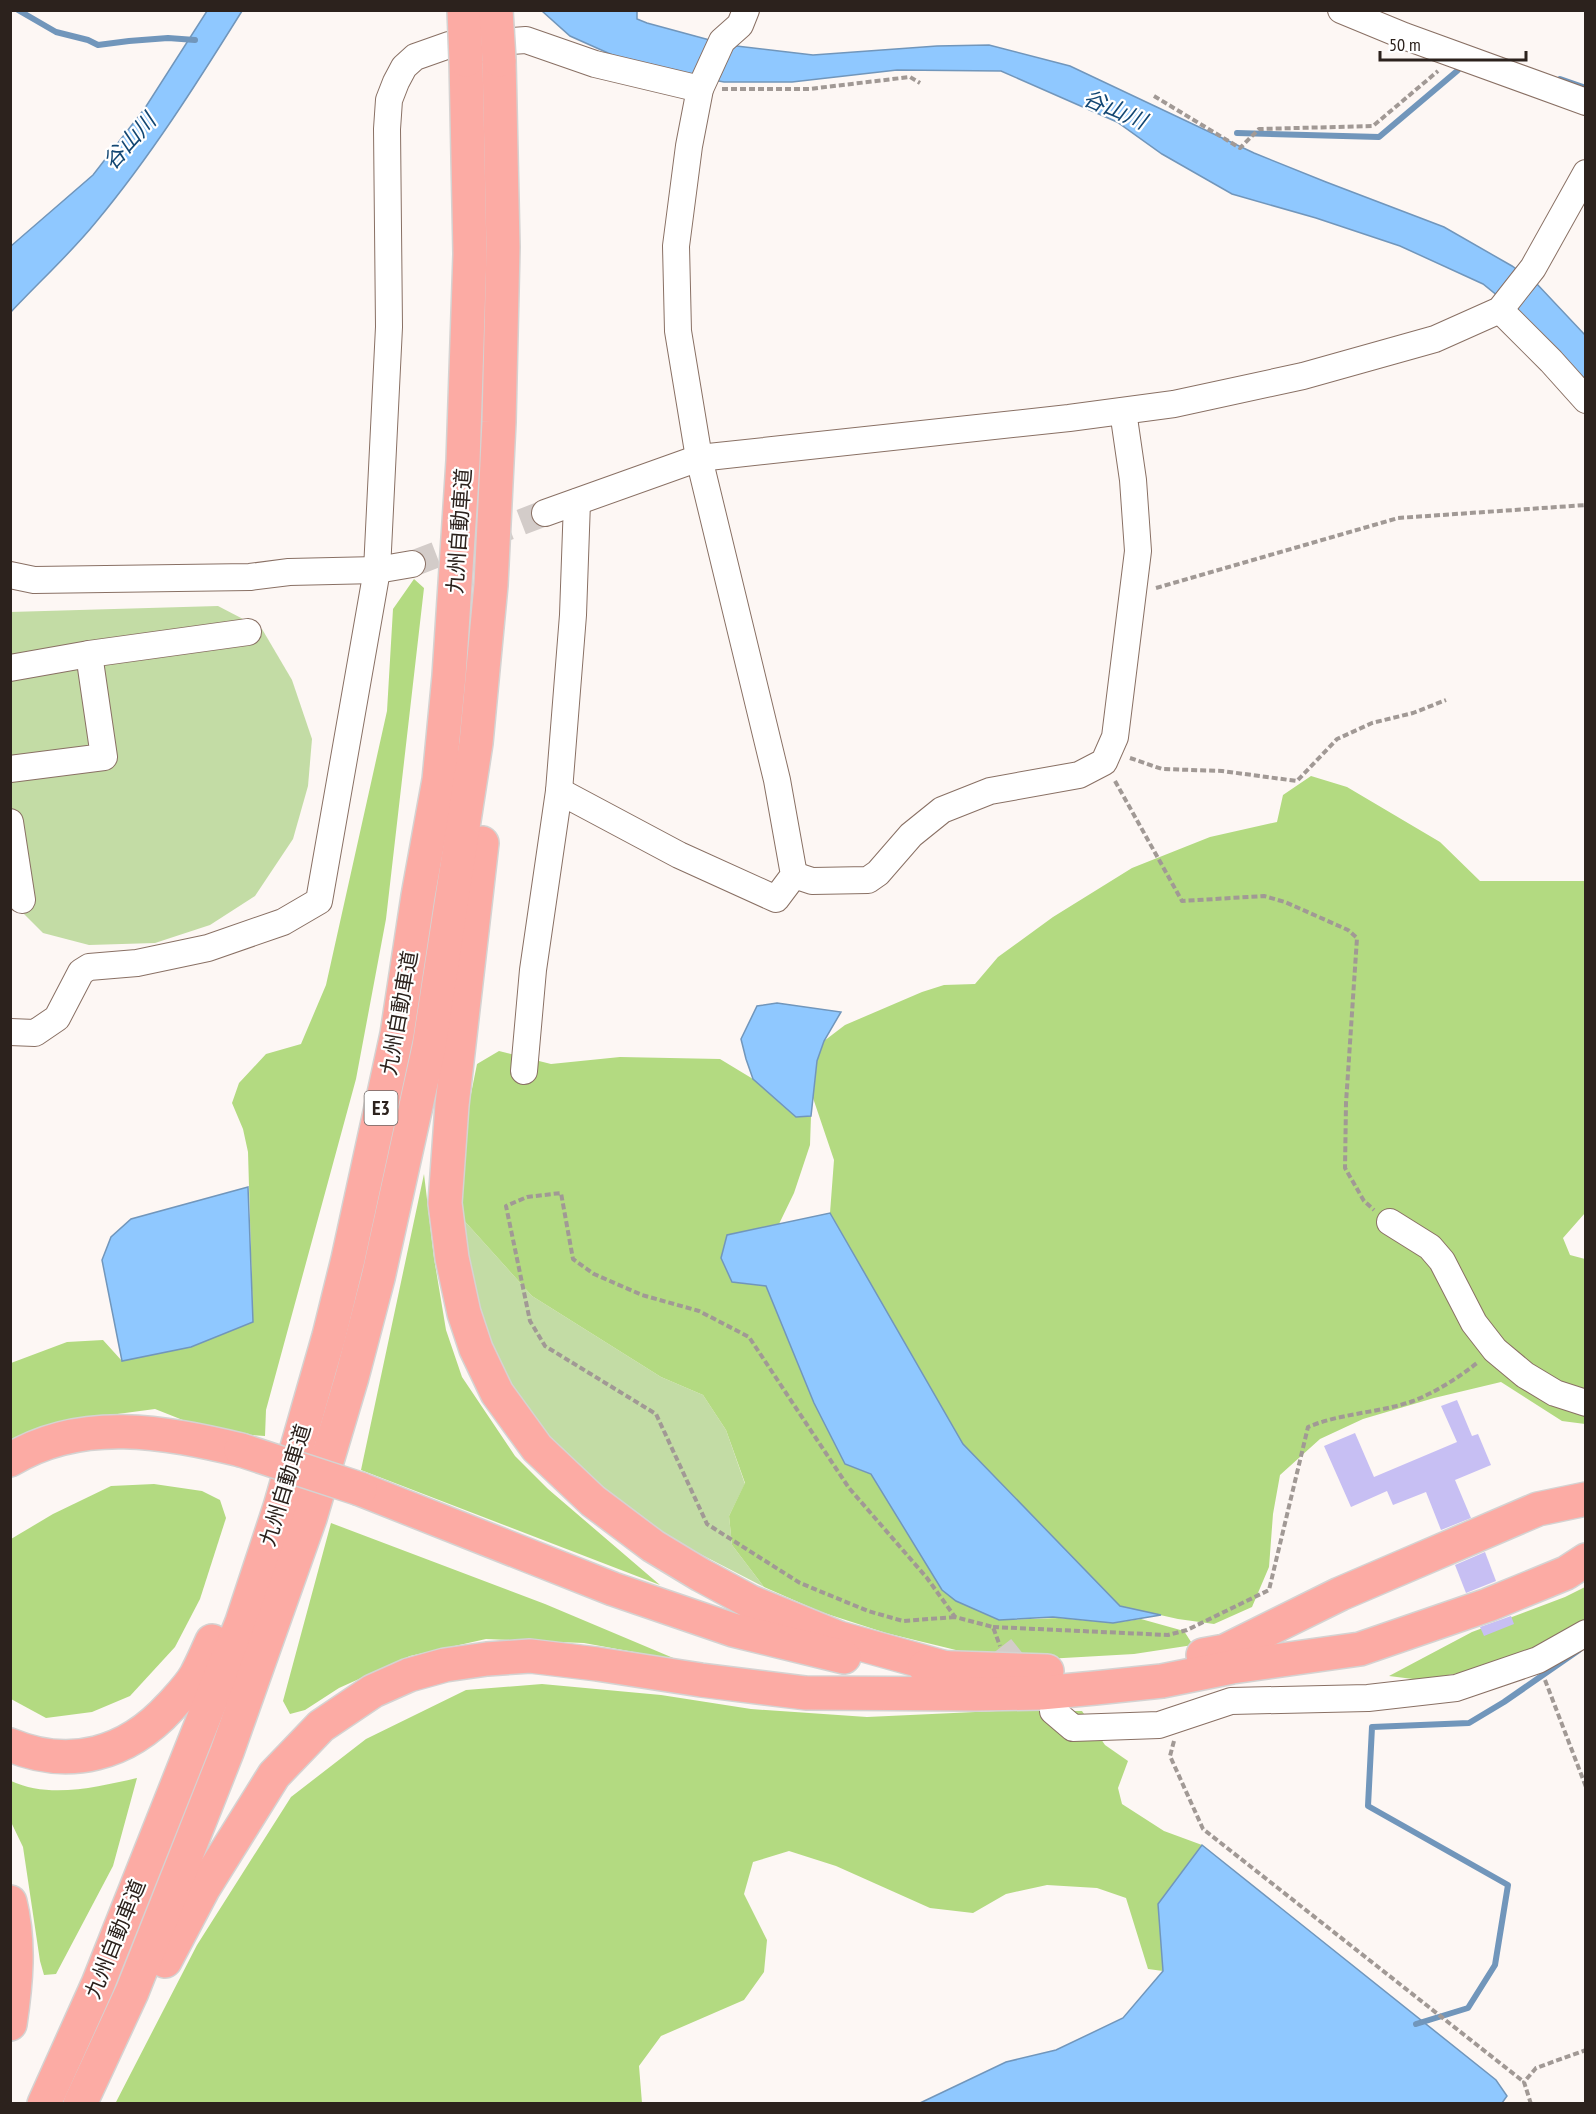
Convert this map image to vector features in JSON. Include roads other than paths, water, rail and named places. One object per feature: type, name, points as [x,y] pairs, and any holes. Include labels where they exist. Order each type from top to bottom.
[{"type":"highway","name":"九州自動車道","points":[[44,2103],[98,1984],[242,1622],[280,1507],[329,1335],[398,1034],[418,896],[439,780],[449,676],[464,461],[470,254],[464,10]]},
{"type":"highway","name":"九州自動車道","points":[[86,2091],[132,1992],[227,1752],[310,1518],[352,1377],[378,1278],[429,1047],[476,744],[491,585],[499,422],[502,259],[496,10]]},
{"type":"highway","points":[[491,585],[487,801],[452,1105],[445,1203],[452,1258],[464,1313],[476,1349],[497,1393],[537,1448],[593,1501],[653,1546],[751,1602],[839,1638],[946,1668]]},
{"type":"highway","points":[[10,1745],[30,1754],[54,1757],[75,1757],[100,1753],[128,1742],[155,1725],[179,1698],[196,1676],[221,1621],[285,1428],[329,1335]]},
{"type":"highway","points":[[10,1460],[44,1444],[75,1436],[114,1431],[148,1431],[188,1437],[239,1459],[733,1630],[780,1643],[886,1666],[1027,1671],[1088,1669],[1153,1663],[1225,1651],[1340,1594],[1538,1509],[1586,1499]]},
{"type":"highway","points":[[10,1483],[56,1461],[81,1454],[115,1450],[239,1459]]},
{"type":"highway","points":[[357,1498],[617,1611],[716,1646],[909,1692]]},
{"type":"highway","points":[[86,2091],[148,1998],[177,1934],[202,1889],[274,1775],[321,1726],[373,1691],[409,1675],[445,1665],[530,1656],[806,1693],[1030,1693],[1095,1688],[1162,1681],[1232,1667],[1360,1649],[1488,1605],[1566,1573],[1586,1560]]},
{"type":"highway","points":[[10,1902],[16,1949],[15,1991],[10,2024]]},
{"type":"street","points":[[559,791],[679,855],[776,898],[794,875],[777,780],[699,458],[678,331],[676,246],[689,146],[701,87],[722,41],[740,25],[746,10]]},
{"type":"street","points":[[1341,10],[1457,56],[1586,102]]},
{"type":"street","points":[[10,1032],[35,1034],[57,1018],[81,972],[89,967],[137,963],[208,948],[283,922],[319,901],[377,570],[389,327],[387,129],[389,100],[404,67],[415,57],[449,45],[526,40],[595,64],[701,87]]},
{"type":"street","points":[[545,513],[699,458],[1174,404],[1303,376],[1435,339],[1500,310],[1533,268],[1586,173]]},
{"type":"street","points":[[1500,310],[1586,400]]},
{"type":"street","points":[[794,875],[812,882],[868,880],[878,873],[911,835],[942,810],[990,791],[1079,775],[1107,756],[1115,737],[1138,551],[1133,480],[1123,411]]},
{"type":"street","points":[[524,1071],[533,970],[559,791],[573,615],[577,502]]},
{"type":"street","points":[[10,575],[34,580],[250,577],[289,572],[377,570],[412,564]]},
{"type":"street","points":[[10,668],[90,654],[248,632]]},
{"type":"street","points":[[10,769],[104,757],[90,654]]},
{"type":"street","points":[[10,822],[22,900]]},
{"type":"street","points":[[1390,1222],[1430,1248],[1442,1260],[1474,1323],[1494,1350],[1524,1375],[1555,1393],[1586,1403]]},
{"type":"street","points":[[1053,1711],[1073,1728],[1159,1725],[1231,1701],[1368,1698],[1455,1688],[1538,1660],[1586,1633]]},
{"type":"water","name":"谷山川","points":[[207,11],[242,11],[173,119],[136,171],[76,245],[11,312],[11,246],[93,175],[145,108]]},
{"type":"water","name":"谷山川","points":[[542,11],[637,11],[637,19],[647,23],[728,45],[813,55],[937,46],[989,45],[1070,66],[1254,153],[1444,227],[1512,266],[1537,284],[1585,335],[1585,390],[1520,314],[1483,284],[1400,246],[1316,218],[1232,194],[1162,154],[1117,122],[1001,71],[897,70],[792,82],[724,82],[637,66],[570,36]]},
{"type":"water","points":[[777,1003],[841,1012],[824,1041],[817,1061],[811,1116],[796,1117],[753,1079],[746,1059],[741,1039],[757,1006]]},
{"type":"water","points":[[248,1187],[253,1322],[191,1347],[122,1361],[102,1260],[111,1237],[131,1219]]},
{"type":"water","points":[[830,1213],[963,1444],[1120,1606],[1161,1615],[1113,1623],[1053,1617],[999,1620],[956,1601],[942,1590],[871,1474],[845,1464],[814,1403],[766,1286],[732,1282],[721,1258],[727,1235]]},
{"type":"water","points":[[1202,1845],[1496,2080],[1507,2096],[1502,2103],[920,2103],[1006,2062],[1056,2050],[1123,2018],[1163,1971],[1158,1904]]},
{"type":"waterway","points":[[18,10],[56,32],[88,40],[98,45],[168,38],[195,40]]},
{"type":"waterway","points":[[1237,133],[1379,137],[1464,63]]},
{"type":"waterway","points":[[1560,79],[1586,88]]},
{"type":"waterway","points":[[1416,2024],[1468,2008],[1495,1965],[1508,1885],[1368,1806],[1372,1727],[1469,1723],[1504,1702],[1579,1650]]},
{"type":"tunnel","points":[[412,564],[545,513]]},
{"type":"tunnel","points":[[1001,1647],[1028,1681]]}]
